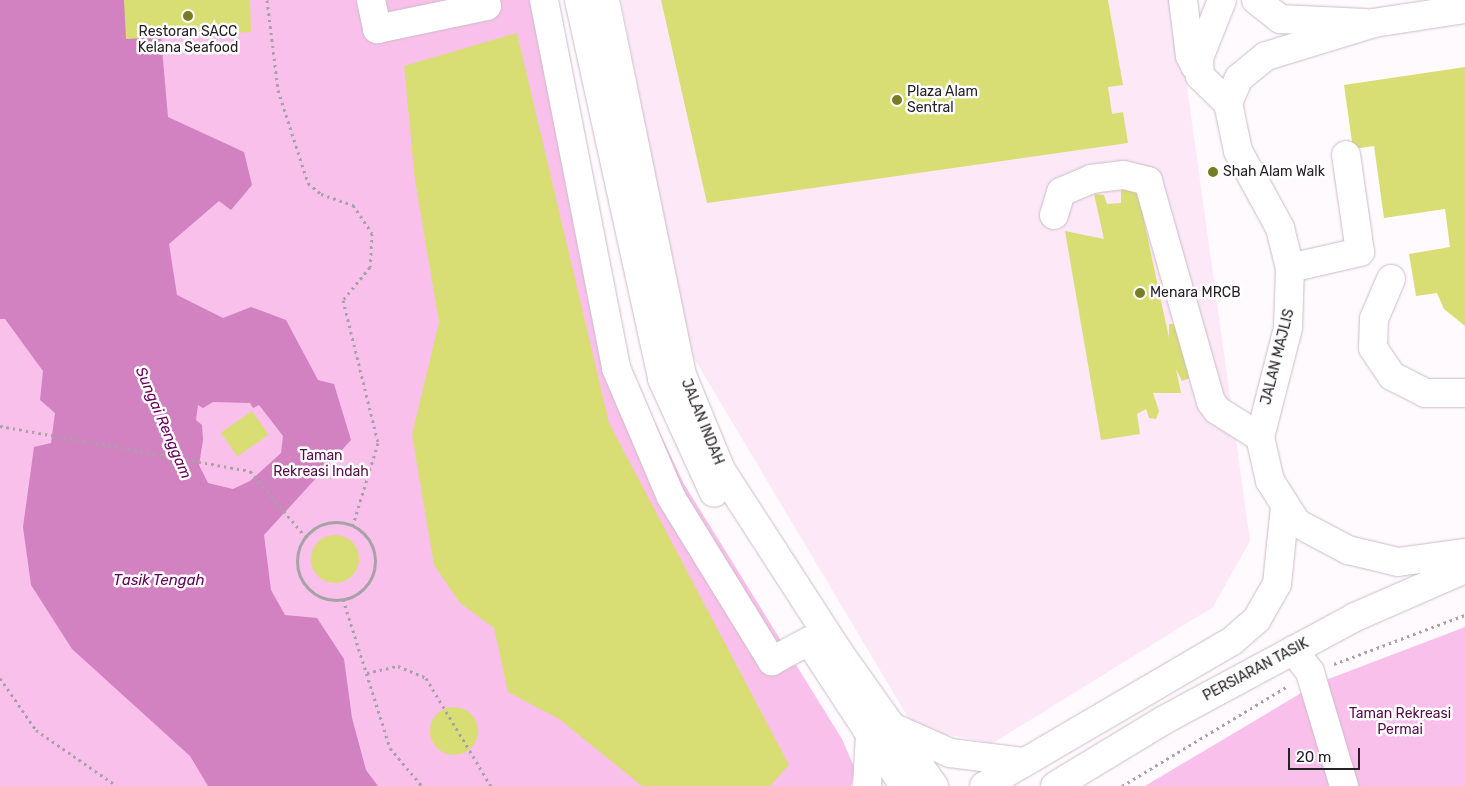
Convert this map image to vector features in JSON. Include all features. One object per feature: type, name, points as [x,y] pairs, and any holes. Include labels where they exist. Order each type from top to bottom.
[{"type":"main road","points":[[371,0],[377,29],[487,6],[485,0]]},
{"type":"main road","points":[[544,0],[616,368],[671,497],[772,661],[809,640]]},
{"type":"main road","name":"JALAN INDAH","points":[[579,0],[662,379],[704,478],[809,640],[881,730],[934,786]]},
{"type":"main road","name":"JALAN INDAH","points":[[605,0],[682,375],[721,470],[838,651],[881,730],[904,786]]},
{"type":"main road","points":[[1183,0],[1190,56],[1200,76],[1228,103],[1239,78],[1266,56],[1374,23],[1465,9]]},
{"type":"main road","points":[[1200,76],[1201,45],[1222,0]]},
{"type":"main road","points":[[1256,0],[1280,19],[1308,23],[1374,23]]},
{"type":"main road","name":"JALAN MAJLIS","points":[[1228,103],[1238,151],[1280,228],[1290,268],[1288,328],[1260,437],[1262,459],[1285,507],[1296,523],[1313,535],[1373,558],[1398,562],[1465,553]]},
{"type":"main road","points":[[1290,268],[1360,252],[1346,155]]},
{"type":"main road","points":[[1054,215],[1060,192],[1091,179],[1124,175],[1148,181],[1211,402],[1217,410],[1260,437]]},
{"type":"main road","points":[[1391,279],[1374,319],[1373,348],[1392,376],[1425,393],[1465,393]]},
{"type":"main road","points":[[984,786],[1232,641],[1257,619],[1277,584],[1285,507]]},
{"type":"main road","name":"PERSIARAN TASIK","points":[[1055,786],[1164,720],[1355,617],[1465,569]]},
{"type":"main road","points":[[1293,650],[1310,672],[1344,786]]},
{"type":"main road","points":[[867,786],[881,730],[950,753],[1024,762]]},
{"type":"path","points":[[267,0],[278,90],[308,183],[321,194],[353,205],[372,233],[370,267],[343,300],[378,443],[353,525]]},
{"type":"path","points":[[0,426],[250,471],[305,536]]},
{"type":"path","points":[[327,522],[353,525],[370,543],[374,568],[362,590],[344,599],[326,599],[304,584],[296,560],[305,536],[327,522]]},
{"type":"path","points":[[344,599],[390,748],[422,786]]},
{"type":"path","points":[[367,673],[398,666],[426,678],[490,786]]},
{"type":"path","points":[[0,678],[36,730],[117,786]]},
{"type":"shaded area","points":[[621,0],[1175,0],[1250,541],[1213,607],[993,743],[915,729],[688,348]]},
{"type":"green space","name":"Taman Rekreasi Indah","points":[[0,0],[548,0],[629,367],[684,484],[842,739],[855,769],[851,786],[0,786]]},
{"type":"green space","name":"Taman Rekreasi Permai","points":[[1465,627],[1465,786],[1145,786],[1318,683]]},
{"type":"water","name":"Tasik Tengah","points":[[0,0],[124,0],[161,37],[168,117],[244,152],[252,185],[231,210],[219,201],[169,244],[177,295],[223,318],[251,307],[286,320],[318,380],[334,384],[351,440],[264,535],[271,590],[285,615],[317,618],[344,659],[352,718],[366,770],[378,786],[208,786],[190,756],[72,649],[31,585],[23,527],[34,447],[51,443],[55,413],[40,400],[43,371],[5,319],[0,319]],"holes":[[[213,402],[250,403],[253,408],[259,405],[283,436],[281,453],[250,481],[233,489],[208,483],[199,465],[203,440],[202,425],[196,420],[198,405],[203,408]]]},
{"type":"building","name":"Restoran SACC Kelana Seafood","points":[[124,0],[250,0],[251,32],[126,39]]},
{"type":"building","name":"Plaza Alam Sentral","points":[[661,0],[1108,0],[1123,85],[1108,87],[1112,114],[1123,112],[1128,143],[707,203]]},
{"type":"building","points":[[517,33],[609,423],[789,765],[770,786],[642,786],[559,719],[508,692],[494,628],[460,603],[434,565],[412,435],[439,322],[415,180],[404,66]]},
{"type":"building","points":[[1465,67],[1465,326],[1444,309],[1437,293],[1416,296],[1409,254],[1450,247],[1445,209],[1384,218],[1374,146],[1353,149],[1344,85]]},
{"type":"building","points":[[1142,189],[1144,221],[1169,338],[1169,324],[1189,324],[1201,374],[1182,381],[1176,369],[1181,393],[1153,393],[1159,411],[1156,419],[1149,418],[1146,409],[1137,414],[1140,434],[1101,440],[1065,231],[1104,239],[1094,194],[1104,195],[1107,204],[1121,203],[1121,190]]},
{"type":"building","points":[[252,411],[269,435],[238,457],[221,433]]},
{"type":"building","points":[[335,535],[344,537],[352,542],[357,550],[359,559],[357,568],[352,576],[344,581],[335,583],[326,581],[318,576],[313,568],[311,559],[313,550],[318,542],[326,537]]},
{"type":"building","points":[[454,707],[463,709],[471,714],[476,722],[478,731],[476,740],[471,748],[463,753],[454,755],[445,753],[437,748],[432,740],[430,731],[432,722],[437,714],[445,709]]},
{"type":"place","name":"Restoran SACC Kelana Seafood","points":[[188,16]]},
{"type":"place","name":"Plaza Alam Sentral","points":[[897,100]]},
{"type":"place","name":"Shah Alam Walk","points":[[1213,172]]},
{"type":"place","name":"Menara MRCB","points":[[1140,293]]},
{"type":"water label","name":"Sungai Renggam","points":[[163,423]]}]
